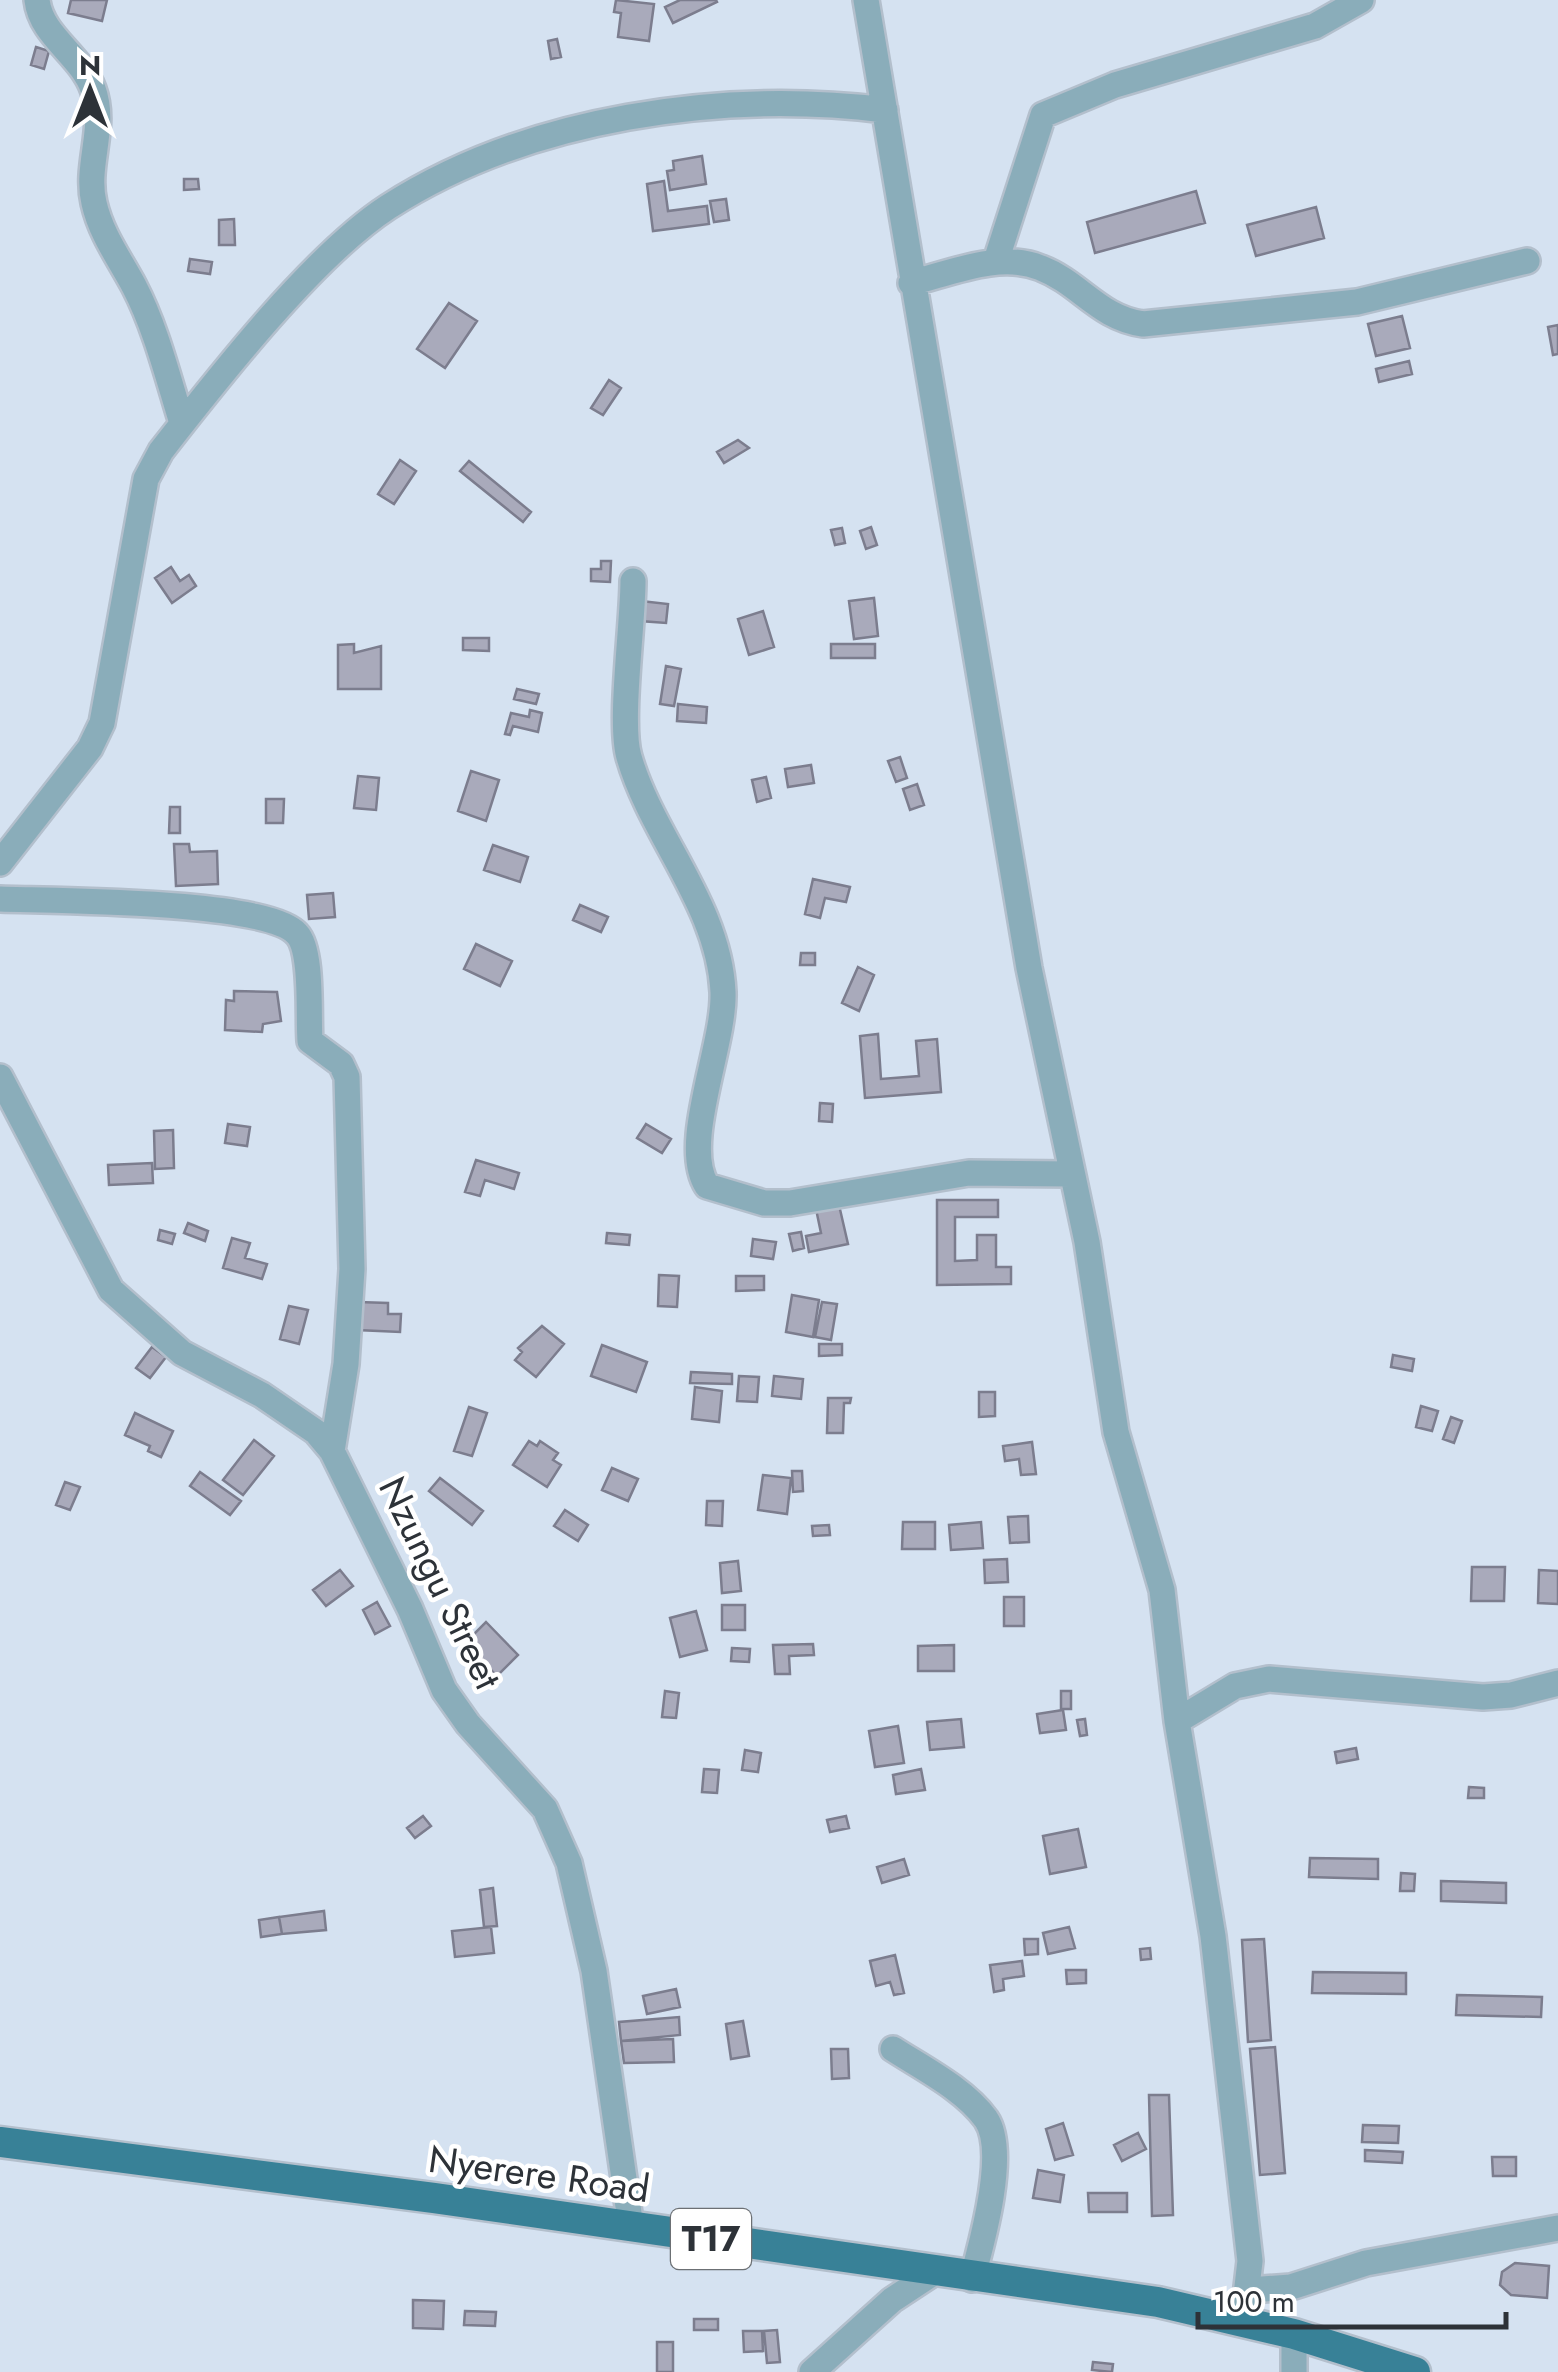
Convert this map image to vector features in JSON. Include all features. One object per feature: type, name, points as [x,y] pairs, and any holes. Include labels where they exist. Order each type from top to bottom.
[{"type":"main road","name":"Nyerere Road","points":[[0,2142],[1158,2302],[1294,2334],[1415,2372]]},
{"type":"street","points":[[37,0],[40,17],[85,72],[94,92],[100,122],[91,191],[95,209],[112,252],[134,287],[182,423]]},
{"type":"street","points":[[866,0],[1029,968],[1072,1174],[1116,1432],[1162,1590],[1178,1721],[1213,1936],[1250,2261],[1242,2321]]},
{"type":"street","points":[[996,262],[1043,115],[1115,84],[1315,26],[1361,0]]},
{"type":"street","points":[[0,863],[90,748],[102,723],[146,480],[182,423],[340,244],[387,208],[449,173],[547,134],[608,121],[813,101],[884,110]]},
{"type":"street","points":[[911,283],[996,262],[1040,267],[1100,310],[1120,321],[1143,324],[1357,302],[1528,261]]},
{"type":"street","points":[[633,581],[628,751],[709,928],[723,991],[721,1031],[697,1159],[707,1186],[764,1204],[969,1173],[1072,1174]]},
{"type":"street","points":[[0,899],[186,906],[280,923],[297,933],[305,949],[310,1041],[342,1064],[347,1078],[352,1269],[346,1364],[332,1451]]},
{"type":"street","name":"Nzungu Street","points":[[0,1076],[112,1290],[182,1353],[262,1395],[316,1432],[332,1451],[410,1609],[444,1690],[468,1724],[545,1809],[569,1863],[594,1972],[631,2227]]},
{"type":"street","points":[[1178,1721],[1235,1686],[1268,1679],[1483,1697],[1511,1696],[1558,1683]]},
{"type":"street","points":[[893,2049],[970,2102],[988,2122],[992,2136],[992,2190],[972,2279]]},
{"type":"street","points":[[1249,2290],[1291,2286],[1366,2263],[1558,2228]]},
{"type":"street","points":[[816,2370],[892,2300],[932,2273]]},
{"type":"street","points":[[1294,2334],[1294,2372]]},
{"type":"building","points":[[71,0],[107,0],[102,21],[68,13]]},
{"type":"building","points":[[616,0],[654,4],[649,41],[618,37],[621,13],[614,12]]},
{"type":"building","points":[[680,0],[717,2],[673,23],[665,7]]},
{"type":"building","points":[[557,39],[561,57],[551,59],[548,41]]},
{"type":"building","points":[[36,47],[49,51],[44,69],[31,65]]},
{"type":"building","points":[[702,156],[706,184],[670,190],[667,171],[674,170],[673,161]]},
{"type":"building","points":[[184,179],[198,179],[199,189],[184,190]]},
{"type":"building","points":[[664,181],[668,211],[707,206],[709,224],[653,231],[647,184]]},
{"type":"building","points":[[1196,191],[1205,223],[1095,253],[1087,222]]},
{"type":"building","points":[[726,199],[729,220],[714,222],[710,201]]},
{"type":"building","points":[[1316,207],[1324,238],[1256,256],[1247,225]]},
{"type":"building","points":[[234,219],[235,245],[219,245],[219,220]]},
{"type":"building","points":[[190,259],[212,262],[210,274],[188,271]]},
{"type":"building","points":[[449,303],[477,321],[445,368],[417,349]]},
{"type":"building","points":[[1402,316],[1410,348],[1376,356],[1368,324]]},
{"type":"building","points":[[1558,325],[1558,354],[1553,355],[1548,327]]},
{"type":"building","points":[[1409,361],[1412,374],[1379,382],[1376,369]]},
{"type":"building","points":[[609,380],[621,388],[603,415],[591,408]]},
{"type":"building","points":[[738,440],[749,448],[724,463],[717,452]]},
{"type":"building","points":[[400,460],[416,471],[394,504],[378,494]]},
{"type":"building","points":[[469,461],[531,512],[523,522],[460,471]]},
{"type":"building","points":[[871,527],[877,545],[866,549],[860,531]]},
{"type":"building","points":[[842,528],[845,543],[835,545],[831,530]]},
{"type":"building","points":[[601,561],[611,561],[610,582],[591,581],[591,569],[601,569]]},
{"type":"building","points":[[171,567],[180,581],[189,575],[196,586],[172,603],[155,578]]},
{"type":"building","points":[[874,598],[878,636],[854,639],[849,601]]},
{"type":"building","points":[[641,601],[668,604],[666,623],[640,621]]},
{"type":"building","points":[[763,611],[774,647],[749,655],[738,619]]},
{"type":"building","points":[[463,638],[489,638],[489,651],[463,650]]},
{"type":"building","points":[[354,644],[354,653],[381,646],[381,689],[338,689],[338,645]]},
{"type":"building","points":[[831,644],[875,644],[875,658],[831,658]]},
{"type":"building","points":[[666,666],[681,669],[674,706],[660,704]]},
{"type":"building","points":[[517,689],[539,694],[536,704],[514,699]]},
{"type":"building","points":[[678,704],[707,707],[706,723],[677,721]]},
{"type":"building","points":[[530,710],[542,713],[538,732],[513,726],[510,735],[505,734],[511,713],[529,717]]},
{"type":"building","points":[[900,757],[907,778],[896,782],[888,761]]},
{"type":"building","points":[[811,765],[814,783],[788,787],[785,769]]},
{"type":"building","points":[[471,771],[499,780],[486,821],[458,811]]},
{"type":"building","points":[[358,776],[379,778],[376,810],[354,808]]},
{"type":"building","points":[[766,777],[771,798],[757,802],[752,780]]},
{"type":"building","points":[[917,784],[924,805],[910,810],[903,789]]},
{"type":"building","points":[[266,799],[284,799],[283,823],[266,823]]},
{"type":"building","points":[[170,807],[180,807],[180,833],[169,833]]},
{"type":"building","points":[[174,844],[189,844],[190,852],[217,851],[218,884],[176,886]]},
{"type":"building","points":[[493,845],[528,857],[520,882],[484,870]]},
{"type":"building","points":[[813,879],[850,887],[846,902],[825,898],[820,918],[805,914]]},
{"type":"building","points":[[333,893],[335,917],[309,919],[307,895]]},
{"type":"building","points":[[580,905],[608,917],[601,932],[573,920]]},
{"type":"building","points":[[476,944],[512,961],[500,986],[464,969]]},
{"type":"building","points":[[801,953],[815,953],[815,965],[800,965]]},
{"type":"building","points":[[858,967],[874,975],[859,1011],[842,1003]]},
{"type":"building","points":[[234,991],[277,992],[281,1021],[263,1024],[262,1032],[225,1030],[226,1000],[234,1001]]},
{"type":"building","points":[[878,1034],[881,1079],[919,1076],[916,1041],[937,1039],[941,1092],[865,1098],[860,1036]]},
{"type":"building","points":[[820,1103],[833,1104],[832,1122],[819,1121]]},
{"type":"building","points":[[228,1124],[250,1127],[247,1146],[225,1143]]},
{"type":"building","points":[[646,1124],[671,1139],[662,1153],[637,1138]]},
{"type":"building","points":[[173,1130],[174,1168],[155,1169],[154,1131]]},
{"type":"building","points":[[476,1160],[519,1173],[514,1189],[485,1180],[480,1196],[465,1192]]},
{"type":"building","points":[[152,1163],[153,1183],[109,1185],[108,1165]]},
{"type":"building","points":[[937,1200],[998,1200],[998,1217],[955,1217],[955,1261],[977,1260],[977,1235],[996,1235],[996,1267],[1011,1267],[1011,1284],[937,1285]]},
{"type":"building","points":[[839,1205],[848,1244],[809,1252],[806,1236],[821,1233],[816,1209]]},
{"type":"building","points":[[188,1223],[208,1231],[205,1241],[184,1233]]},
{"type":"building","points":[[160,1230],[175,1234],[172,1244],[158,1240]]},
{"type":"building","points":[[801,1232],[804,1248],[793,1251],[789,1234]]},
{"type":"building","points":[[607,1233],[630,1235],[629,1245],[606,1243]]},
{"type":"building","points":[[232,1238],[250,1243],[245,1258],[267,1264],[262,1279],[223,1268]]},
{"type":"building","points":[[753,1239],[776,1242],[773,1259],[751,1256]]},
{"type":"building","points":[[659,1275],[679,1276],[677,1307],[658,1306]]},
{"type":"building","points":[[736,1276],[764,1276],[764,1290],[736,1291]]},
{"type":"building","points":[[792,1295],[819,1300],[813,1337],[786,1332]]},
{"type":"building","points":[[358,1302],[388,1303],[388,1314],[401,1314],[400,1332],[357,1330]]},
{"type":"building","points":[[822,1302],[837,1304],[831,1340],[815,1337]]},
{"type":"building","points":[[289,1306],[308,1310],[299,1344],[280,1339]]},
{"type":"building","points":[[542,1326],[564,1344],[536,1377],[515,1360],[522,1352],[518,1348]]},
{"type":"building","points":[[819,1344],[842,1344],[842,1355],[819,1356]]},
{"type":"building","points":[[602,1345],[647,1362],[636,1392],[591,1376]]},
{"type":"building","points":[[152,1347],[166,1357],[150,1378],[136,1368]]},
{"type":"building","points":[[1393,1355],[1414,1359],[1412,1371],[1391,1367]]},
{"type":"building","points":[[691,1372],[732,1374],[732,1384],[690,1383]]},
{"type":"building","points":[[739,1376],[759,1377],[757,1402],[737,1401]]},
{"type":"building","points":[[774,1376],[803,1379],[801,1399],[772,1396]]},
{"type":"building","points":[[695,1387],[722,1391],[719,1422],[692,1419]]},
{"type":"building","points":[[979,1392],[995,1392],[995,1416],[979,1417]]},
{"type":"building","points":[[828,1398],[851,1398],[850,1403],[844,1403],[843,1433],[827,1433]]},
{"type":"building","points":[[1421,1406],[1438,1411],[1432,1431],[1416,1427]]},
{"type":"building","points":[[469,1407],[487,1413],[472,1456],[454,1451]]},
{"type":"building","points":[[135,1413],[173,1431],[161,1457],[148,1451],[150,1446],[125,1435]]},
{"type":"building","points":[[1451,1417],[1462,1421],[1454,1443],[1443,1439]]},
{"type":"building","points":[[254,1440],[274,1456],[243,1495],[223,1480]]},
{"type":"building","points":[[529,1441],[537,1446],[540,1441],[558,1453],[553,1460],[561,1465],[547,1487],[513,1465]]},
{"type":"building","points":[[1032,1442],[1036,1474],[1021,1475],[1019,1459],[1005,1461],[1003,1446]]},
{"type":"building","points":[[612,1468],[638,1479],[628,1501],[602,1490]]},
{"type":"building","points":[[792,1471],[802,1471],[803,1491],[793,1492]]},
{"type":"building","points":[[200,1472],[241,1501],[230,1515],[190,1486]]},
{"type":"building","points":[[763,1475],[791,1478],[787,1514],[758,1510]]},
{"type":"building","points":[[440,1478],[483,1511],[472,1525],[429,1491]]},
{"type":"building","points":[[65,1482],[80,1487],[70,1510],[56,1505]]},
{"type":"building","points":[[707,1501],[723,1501],[722,1526],[706,1525]]},
{"type":"building","points":[[565,1510],[588,1525],[578,1541],[554,1526]]},
{"type":"building","points":[[1028,1516],[1029,1542],[1010,1543],[1008,1517]]},
{"type":"building","points":[[903,1522],[935,1522],[935,1549],[902,1549]]},
{"type":"building","points":[[981,1522],[983,1548],[951,1550],[949,1525]]},
{"type":"building","points":[[829,1525],[830,1535],[813,1536],[812,1526]]},
{"type":"building","points":[[1007,1559],[1008,1582],[985,1583],[984,1560]]},
{"type":"building","points":[[738,1561],[741,1591],[722,1593],[720,1563]]},
{"type":"building","points":[[1472,1567],[1505,1567],[1504,1601],[1471,1601]]},
{"type":"building","points":[[340,1570],[353,1586],[326,1606],[313,1590]]},
{"type":"building","points":[[1539,1570],[1558,1571],[1558,1604],[1538,1603]]},
{"type":"building","points":[[1004,1597],[1024,1597],[1024,1626],[1004,1626]]},
{"type":"building","points":[[377,1602],[390,1626],[375,1634],[363,1610]]},
{"type":"building","points":[[722,1605],[745,1605],[745,1630],[722,1630]]},
{"type":"building","points":[[696,1611],[707,1650],[680,1657],[670,1618]]},
{"type":"building","points":[[486,1622],[518,1655],[497,1676],[465,1643]]},
{"type":"building","points":[[813,1644],[814,1655],[789,1656],[790,1674],[775,1674],[773,1645]]},
{"type":"building","points":[[954,1645],[954,1671],[918,1671],[918,1646]]},
{"type":"building","points":[[732,1648],[750,1649],[749,1662],[731,1661]]},
{"type":"building","points":[[665,1691],[679,1693],[676,1718],[662,1717]]},
{"type":"building","points":[[1061,1691],[1071,1691],[1071,1709],[1061,1709]]},
{"type":"building","points":[[1063,1710],[1066,1730],[1040,1733],[1037,1714]]},
{"type":"building","points":[[961,1719],[964,1747],[930,1750],[927,1722]]},
{"type":"building","points":[[1085,1719],[1087,1735],[1080,1736],[1077,1720]]},
{"type":"building","points":[[898,1726],[904,1763],[875,1767],[869,1731]]},
{"type":"building","points":[[1356,1748],[1358,1759],[1337,1763],[1335,1752]]},
{"type":"building","points":[[745,1750],[761,1753],[758,1772],[742,1770]]},
{"type":"building","points":[[704,1769],[719,1770],[717,1793],[702,1792]]},
{"type":"building","points":[[921,1769],[925,1790],[896,1794],[893,1775]]},
{"type":"building","points":[[1469,1787],[1484,1788],[1484,1798],[1468,1798]]},
{"type":"building","points":[[423,1816],[431,1826],[415,1838],[407,1828]]},
{"type":"building","points":[[846,1816],[849,1828],[830,1832],[827,1820]]},
{"type":"building","points":[[1078,1829],[1086,1867],[1050,1874],[1043,1836]]},
{"type":"building","points":[[1310,1858],[1378,1859],[1378,1879],[1309,1877]]},
{"type":"building","points":[[904,1859],[909,1875],[882,1883],[877,1867]]},
{"type":"building","points":[[1401,1873],[1415,1874],[1414,1891],[1400,1891]]},
{"type":"building","points":[[1441,1881],[1506,1883],[1506,1903],[1441,1901]]},
{"type":"building","points":[[493,1888],[497,1926],[484,1927],[480,1890]]},
{"type":"building","points":[[324,1911],[326,1930],[282,1934],[279,1917]]},
{"type":"building","points":[[279,1917],[282,1934],[261,1937],[259,1920]]},
{"type":"building","points":[[491,1927],[494,1953],[455,1957],[452,1931]]},
{"type":"building","points":[[1069,1927],[1075,1948],[1048,1954],[1043,1933]]},
{"type":"building","points":[[1024,1939],[1038,1939],[1038,1954],[1025,1955]]},
{"type":"building","points":[[1264,1939],[1271,2040],[1248,2042],[1242,1940]]},
{"type":"building","points":[[1150,1948],[1151,1959],[1141,1960],[1140,1949]]},
{"type":"building","points":[[895,1955],[904,1993],[894,1995],[890,1982],[876,1986],[870,1961]]},
{"type":"building","points":[[1022,1961],[1024,1976],[1003,1979],[1004,1990],[994,1992],[990,1965]]},
{"type":"building","points":[[1066,1970],[1086,1970],[1086,1983],[1067,1984]]},
{"type":"building","points":[[1313,1972],[1406,1973],[1406,1994],[1312,1993]]},
{"type":"building","points":[[676,1989],[680,2007],[647,2014],[643,1996]]},
{"type":"building","points":[[1457,1995],[1542,1997],[1541,2017],[1456,2015]]},
{"type":"building","points":[[679,2017],[680,2035],[621,2041],[619,2022]]},
{"type":"building","points":[[743,2021],[749,2056],[731,2059],[726,2024]]},
{"type":"building","points":[[673,2039],[674,2062],[624,2063],[621,2041]]},
{"type":"building","points":[[1275,2047],[1285,2173],[1260,2175],[1250,2049]]},
{"type":"building","points":[[831,2049],[848,2049],[849,2078],[832,2079]]},
{"type":"building","points":[[1149,2095],[1169,2095],[1173,2215],[1152,2216]]},
{"type":"building","points":[[1063,2123],[1073,2155],[1055,2160],[1046,2129]]},
{"type":"building","points":[[1363,2125],[1399,2126],[1398,2143],[1362,2142]]},
{"type":"building","points":[[1138,2133],[1146,2149],[1122,2161],[1114,2145]]},
{"type":"building","points":[[1365,2150],[1403,2152],[1402,2163],[1365,2161]]},
{"type":"building","points":[[1492,2157],[1516,2157],[1516,2176],[1493,2176]]},
{"type":"building","points":[[1038,2170],[1064,2175],[1060,2202],[1033,2198]]},
{"type":"building","points":[[1088,2193],[1127,2193],[1127,2212],[1089,2212]]},
{"type":"building","points":[[1515,2263],[1549,2266],[1547,2298],[1511,2295],[1500,2285],[1502,2272]]},
{"type":"building","points":[[413,2300],[444,2301],[443,2329],[413,2328]]},
{"type":"building","points":[[465,2311],[496,2312],[495,2326],[464,2325]]},
{"type":"building","points":[[694,2319],[718,2319],[718,2330],[694,2330]]},
{"type":"building","points":[[777,2330],[780,2362],[767,2363],[764,2331]]},
{"type":"building","points":[[743,2331],[762,2331],[763,2351],[744,2352]]},
{"type":"building","points":[[657,2342],[673,2342],[673,2372],[657,2372]]},
{"type":"building","points":[[1093,2362],[1113,2364],[1112,2372],[1092,2370]]}]
